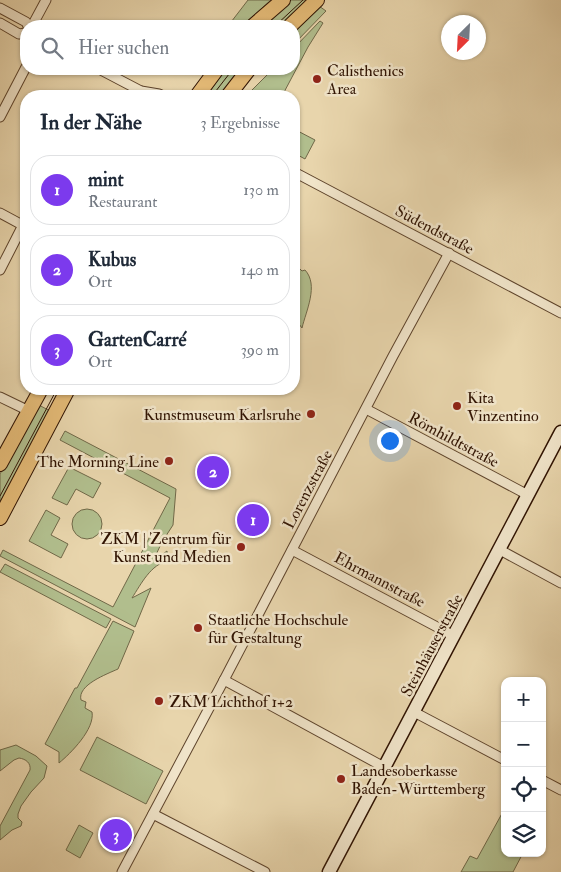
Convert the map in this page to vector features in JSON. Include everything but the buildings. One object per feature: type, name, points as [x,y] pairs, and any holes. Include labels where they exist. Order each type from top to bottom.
[{"type":"main road","points":[[260,20],[283,0]]},
{"type":"main road","points":[[296,20],[318,0]]},
{"type":"main road","points":[[201,90],[213,75]]},
{"type":"main road","points":[[233,90],[244,75]]},
{"type":"main road","points":[[0,464],[38,395]]},
{"type":"main road","points":[[0,518],[65,395]]},
{"type":"street","points":[[35,20],[46,0]]},
{"type":"street","points":[[0,8],[22,20]]},
{"type":"street","points":[[0,23],[20,34]]},
{"type":"street","points":[[0,117],[22,75]]},
{"type":"street","points":[[110,75],[137,90]]},
{"type":"street","name":"Südendstraße","points":[[300,175],[561,313]]},
{"type":"street","points":[[0,213],[20,223]]},
{"type":"street","points":[[0,270],[20,235]]},
{"type":"street","name":"Lorenzstraße","points":[[122,872],[449,253]]},
{"type":"street","points":[[0,396],[29,411]]},
{"type":"street","name":"Römhildtstraße","points":[[366,409],[528,495]]},
{"type":"street","name":"Steinhäuserstraße","points":[[329,872],[561,432]]},
{"type":"street","name":"Ehrmannstraße","points":[[292,550],[454,636]]},
{"type":"street","points":[[500,550],[561,583]]},
{"type":"street","points":[[224,680],[384,766]]},
{"type":"street","points":[[414,712],[501,758]]},
{"type":"street","points":[[546,782],[561,790]]},
{"type":"street","points":[[153,814],[265,872]]},
{"type":"green space","points":[[248,0],[271,0],[249,20],[233,20]]},
{"type":"green space","points":[[290,0],[311,0],[290,20],[269,20]]},
{"type":"green space","points":[[319,6],[326,11],[300,38],[300,23]]},
{"type":"green space","points":[[320,21],[323,23],[300,62],[300,42]]},
{"type":"green space","points":[[222,75],[240,75],[229,90],[211,90]]},
{"type":"green space","points":[[267,75],[293,75],[285,90],[252,90]]},
{"type":"green space","points":[[300,132],[315,140],[305,159],[300,156]]},
{"type":"green space","points":[[300,269],[302,271],[305,270],[311,283],[310,298],[302,328],[300,325]]},
{"type":"green space","points":[[37,404],[52,412],[0,511],[0,474]]},
{"type":"green space","points":[[65,431],[176,489],[173,525],[153,561],[167,551],[168,561],[156,566],[152,570],[132,598],[151,588],[135,627],[0,556],[3,550],[113,607],[170,498],[60,440]]},
{"type":"green space","points":[[69,467],[101,483],[93,498],[76,489],[67,505],[52,498]]},
{"type":"green space","points":[[87,509],[93,510],[101,518],[101,530],[93,538],[87,539],[81,538],[73,530],[72,524],[73,518],[81,510]]},
{"type":"green space","points":[[46,510],[60,518],[51,535],[68,544],[61,558],[29,541]]},
{"type":"green space","points":[[5,564],[111,619],[106,628],[0,572]]},
{"type":"green space","points":[[113,621],[134,631],[118,669],[88,685],[81,695],[81,700],[86,702],[85,708],[92,712],[90,726],[76,747],[59,763],[59,752],[45,744]]},
{"type":"green space","points":[[97,737],[163,771],[146,804],[80,770]]},
{"type":"green space","points":[[16,745],[36,756],[47,766],[44,778],[21,806],[18,818],[22,822],[21,826],[12,830],[0,840],[0,826],[30,770],[28,762],[19,758],[0,771],[0,750]]},
{"type":"green space","points":[[501,815],[501,857],[521,857],[513,872],[461,872],[470,856],[477,859]]},
{"type":"green space","points":[[79,825],[93,833],[80,858],[66,850]]},
{"type":"tram line","points":[[281,20],[303,0]]},
{"type":"tram line","points":[[217,90],[228,75]]},
{"type":"tram line","points":[[0,496],[54,395]]},
{"type":"place","name":"Calisthenics Area","points":[[317,79]]},
{"type":"place","name":"Kita Vinzentino","points":[[457,406]]},
{"type":"place","name":"Kunstmuseum Karlsruhe","points":[[311,414]]},
{"type":"place","name":"The Morning Line","points":[[169,461]]},
{"type":"place","name":"Kubus","points":[[213,472]]},
{"type":"place","name":"mint","points":[[253,520]]},
{"type":"place","name":"ZKM | Zentrum für Kunst und Medien","points":[[241,547]]},
{"type":"place","name":"Staatliche Hochschule für Gestaltung","points":[[198,628]]},
{"type":"place","name":"ZKM Lichthof 1+2","points":[[159,701]]},
{"type":"place","name":"Landesoberkasse Baden-Württemberg","points":[[341,779]]},
{"type":"place","name":"GartenCarré","points":[[116,835]]}]
